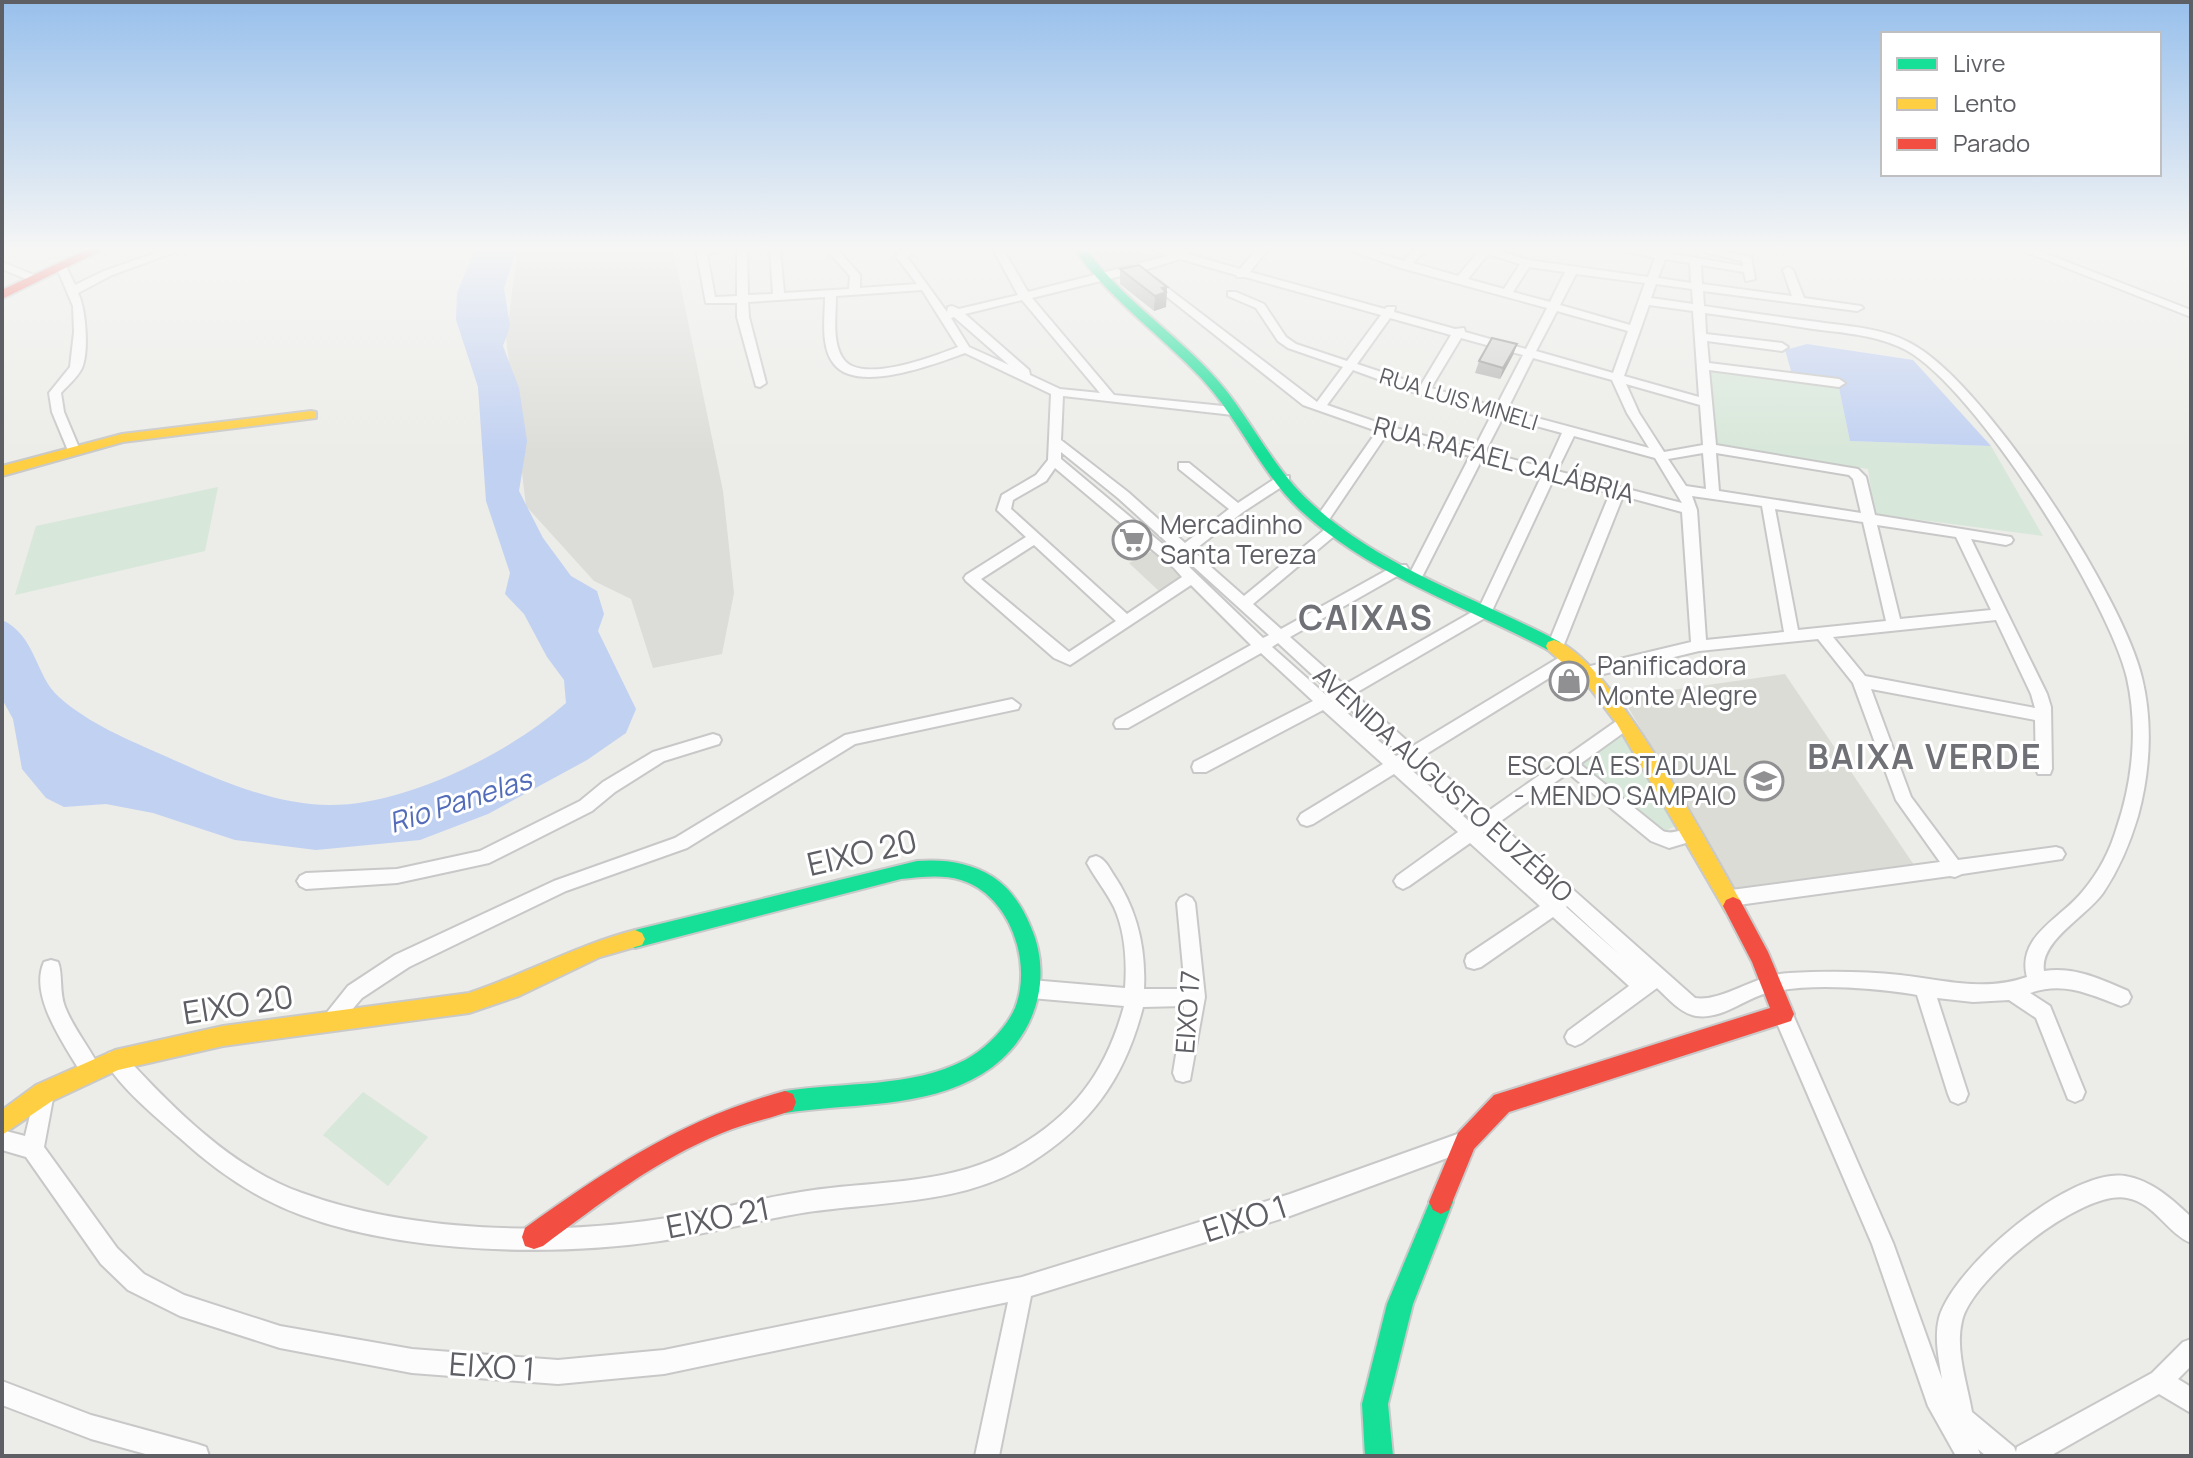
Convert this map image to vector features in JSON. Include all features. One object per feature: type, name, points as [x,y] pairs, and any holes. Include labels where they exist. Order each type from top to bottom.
[{"type":"street","points":[[74,450],[58,412],[55,393],[73,375],[81,317]]},
{"type":"street","points":[[744,317],[747,344],[760,383]]},
{"type":"street","points":[[832,317],[837,362],[852,372],[912,367],[965,349]]},
{"type":"street","points":[[951,317],[965,349],[1034,381]]},
{"type":"street","points":[[954,317],[1057,397],[1237,416]]},
{"type":"street","points":[[1042,317],[1110,397]]},
{"type":"street","points":[[1141,317],[1207,375],[1284,479],[1327,525],[1408,572],[1563,652],[1587,672],[1624,724],[1731,898],[1772,982],[1969,1456]]},
{"type":"street","name":"RUA RAFAEL CALÁBRIA","points":[[1198,317],[1307,402],[1319,408],[1384,429],[1690,510]]},
{"type":"street","name":"RUA LUIS MINELI","points":[[1268,317],[1288,345],[1423,391],[1662,456]]},
{"type":"street","points":[[1319,408],[1384,317]]},
{"type":"street","points":[[1408,317],[1704,398]]},
{"type":"street","points":[[1122,724],[1279,636],[1408,572],[1550,317]]},
{"type":"street","points":[[1588,317],[1636,330]]},
{"type":"street","points":[[1640,317],[1618,376],[1633,413],[1683,490],[1690,510],[1699,646]]},
{"type":"street","points":[[1699,317],[1713,496]]},
{"type":"street","points":[[1753,317],[1890,337],[1948,379],[2024,473],[2106,607],[2125,647],[2143,724],[2137,782],[2116,854],[2088,900],[2036,951],[2033,966],[2037,979]]},
{"type":"street","points":[[1423,391],[1459,332]]},
{"type":"street","points":[[1700,337],[1782,347]]},
{"type":"street","points":[[1702,366],[1839,383]]},
{"type":"street","points":[[1057,397],[1110,397],[1237,416]]},
{"type":"street","points":[[1057,397],[1054,460],[1041,478],[1004,501],[1009,516],[1127,622]]},
{"type":"street","points":[[2,471],[122,438],[311,415]]},
{"type":"street","points":[[1243,604],[1327,525],[1384,429]]},
{"type":"street","points":[[1200,767],[1332,698],[1485,611],[1569,432]]},
{"type":"street","name":"AVENIDA AUGUSTO EUZÉBIO","points":[[1056,442],[1185,550],[1279,636],[1332,698]]},
{"type":"street","points":[[1662,456],[1709,448],[1847,470],[1859,477],[1894,623]]},
{"type":"street","name":"AVENIDA AUGUSTO EUZÉBIO","points":[[1054,460],[1192,577],[1262,646],[1332,698],[1480,828],[1569,897],[1650,982]]},
{"type":"street","points":[[1184,466],[1238,509]]},
{"type":"street","points":[[1185,550],[1238,509],[1284,479]]},
{"type":"street","points":[[1683,490],[2006,540]]},
{"type":"street","points":[[1307,819],[1404,760],[1563,652],[1618,491]]},
{"type":"street","points":[[1768,505],[1792,636]]},
{"type":"street","points":[[1961,533],[2039,694],[2044,769]]},
{"type":"street","points":[[1033,539],[971,578],[1063,657],[1076,656],[1192,577]]},
{"type":"street","points":[[1587,672],[1699,646],[2000,614]]},
{"type":"street","points":[[1821,632],[1860,681],[1896,784],[1955,870]]},
{"type":"street","points":[[1860,681],[2042,715]]},
{"type":"street","points":[[329,1022],[355,992],[402,961],[560,886],[681,843],[851,739],[889,728],[1012,705]]},
{"type":"street","points":[[1403,881],[1624,724]]},
{"type":"street","points":[[306,881],[397,876],[483,858],[586,806],[609,787],[659,756],[713,740]]},
{"type":"street","points":[[1569,764],[1657,836],[1669,841],[1690,835]]},
{"type":"street","name":"AVENIDA AUGUSTO EUZÉBIO","points":[[1480,828],[1552,907],[1650,982],[1678,997],[1702,1009],[1772,982]]},
{"type":"street","points":[[1731,898],[2056,854]]},
{"type":"street","name":"EIXO 21","points":[[115,1060],[139,1088],[208,1147],[294,1202],[356,1221],[402,1229],[534,1237],[638,1233],[812,1201],[954,1183],[1006,1166],[1045,1143],[1084,1107],[1118,1060],[1129,1036],[1137,973],[1129,922],[1096,863]]},
{"type":"street","name":"EIXO 20","points":[[115,1060],[223,1036],[469,1003],[511,989],[596,949],[910,869],[937,866],[974,876],[1001,895],[1025,934],[1031,989],[1017,1027],[987,1059],[960,1079],[933,1086],[820,1096],[731,1116],[664,1146],[534,1237]]},
{"type":"street","points":[[1474,961],[1569,897]]},
{"type":"street","name":"EIXO 17","points":[[1183,1073],[1195,997],[1186,903]]},
{"type":"street","points":[[51,968],[50,992],[91,1071]]},
{"type":"street","points":[[1772,982],[1897,984],[1967,993],[2010,990],[2037,979],[2071,979],[2121,997]]},
{"type":"street","points":[[1575,1037],[1650,982]]},
{"type":"street","points":[[1924,988],[1958,1094]]},
{"type":"street","points":[[1031,989],[1136,998],[1195,997]]},
{"type":"street","points":[[2010,990],[2043,1012],[2075,1092]]},
{"type":"street","points":[[1379,1456],[1375,1404],[1400,1304],[1466,1141],[1502,1103],[1783,1014]]},
{"type":"street","points":[[2,1124],[44,1093],[115,1060]]},
{"type":"street","points":[[2,1140],[33,1149],[44,1093]]},
{"type":"street","name":"EIXO 1","points":[[33,1149],[109,1256],[136,1282],[180,1305],[280,1337],[412,1361],[558,1372],[604,1369],[747,1346],[1022,1288],[1290,1205],[1466,1141]]},
{"type":"street","points":[[2005,1456],[1950,1410],[1949,1329],[1958,1300],[1988,1266],[2038,1222],[2078,1199],[2106,1188],[2126,1187],[2148,1195],[2191,1232]]},
{"type":"street","points":[[987,1456],[1022,1288]]},
{"type":"street","points":[[2026,1456],[2160,1381],[2191,1350]]},
{"type":"street","points":[[2160,1381],[2191,1401]]},
{"type":"street","points":[[2,1393],[122,1437],[197,1456]]},
{"type":"shaded area","points":[[509,317],[687,317],[723,491],[734,593],[722,654],[653,668],[631,599],[594,581],[526,506],[506,337]]},
{"type":"shaded area","points":[[1156,549],[1182,576],[1159,591],[1129,563]]},
{"type":"shaded area","name":"ESCOLA ESTADUAL - MENDO SAMPAIO","points":[[1785,674],[1914,865],[1737,892],[1622,697]]},
{"type":"green space","points":[[1709,370],[1839,388],[1850,441],[1991,446],[2043,536],[1875,514],[1868,469],[1716,445]]},
{"type":"green space","points":[[218,487],[205,551],[15,595],[36,526]]},
{"type":"green space","points":[[1621,735],[1677,825],[1663,832],[1579,766]]},
{"type":"green space","points":[[363,1092],[428,1137],[388,1186],[323,1135]]},
{"type":"water","name":"Rio Panelas","points":[[456,317],[509,317],[510,326],[503,346],[519,388],[527,441],[519,491],[543,538],[571,576],[597,591],[604,614],[598,631],[636,709],[626,733],[587,760],[488,814],[420,840],[316,850],[235,840],[153,813],[106,804],[64,807],[46,798],[22,769],[13,719],[2,699],[2,620],[22,635],[59,697],[96,723],[224,781],[266,795],[308,804],[359,803],[423,786],[486,758],[543,722],[566,703],[564,680],[547,657],[524,614],[505,594],[510,573],[486,501],[478,387]]},
{"type":"water","points":[[1807,344],[1913,360],[1991,446],[1850,441],[1839,388],[1794,381],[1785,350]]},
{"type":"building","points":[[1492,338],[1517,344],[1503,368],[1479,361]]},
{"type":"traffic: fast","points":[[1141,317],[1204,373],[1231,405],[1291,492],[1333,529],[1393,567],[1554,646]]},
{"type":"traffic: fast","points":[[635,939],[885,874],[917,869],[948,869],[974,876],[1003,898],[1023,932],[1031,976],[1025,1010],[999,1048],[974,1067],[915,1087],[785,1102]]},
{"type":"traffic: fast","points":[[1379,1456],[1375,1404],[1400,1304],[1441,1202]]},
{"type":"traffic: slow","points":[[2,471],[122,438],[311,415]]},
{"type":"traffic: slow","points":[[1554,646],[1592,678],[1623,719],[1733,906]]},
{"type":"traffic: slow","points":[[2,1124],[44,1093],[115,1060],[223,1036],[469,1003],[511,989],[596,949],[635,939]]},
{"type":"traffic: jam","points":[[1441,1202],[1466,1141],[1502,1103],[1783,1014],[1761,959],[1733,906]]},
{"type":"traffic: jam","points":[[534,1237],[623,1174],[684,1139],[750,1111],[785,1102]]},
{"type":"place","name":"Mercadinho Santa Tereza","points":[[1132,540]]},
{"type":"place","name":"Panificadora Monte Alegre","points":[[1569,681]]},
{"type":"place","name":"ESCOLA ESTADUAL - MENDO SAMPAIO","points":[[1764,781]]},
{"type":"district","name":"CAIXAS","points":[[1366,618]]},
{"type":"district","name":"BAIXA VERDE","points":[[1925,757]]}]
